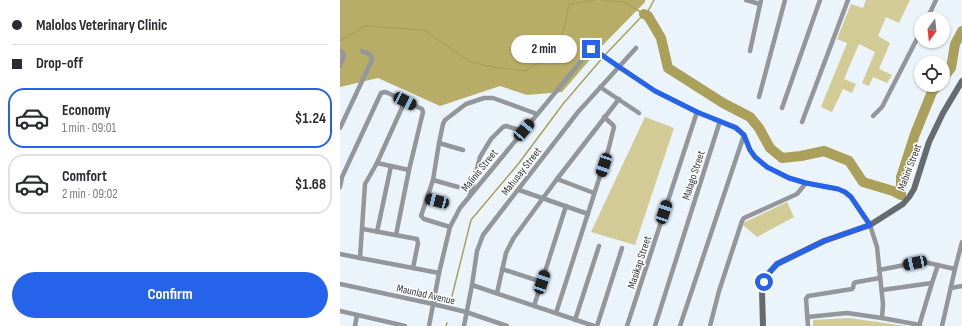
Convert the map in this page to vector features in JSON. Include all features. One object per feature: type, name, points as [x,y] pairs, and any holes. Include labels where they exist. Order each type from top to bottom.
[{"type":"main road","name":"Mabini Street","points":[[763,326],[762,291],[764,282],[768,274],[777,264],[824,241],[870,225],[903,204],[911,196],[942,113],[962,81]]},
{"type":"street","points":[[746,0],[761,2],[750,51]]},
{"type":"street","points":[[759,97],[786,0]]},
{"type":"street","points":[[782,108],[820,0]]},
{"type":"street","points":[[802,122],[848,0]]},
{"type":"street","points":[[930,12],[936,0]]},
{"type":"street","points":[[873,116],[882,108],[914,45]]},
{"type":"street","name":"Mahusay Street","points":[[464,326],[477,251],[483,235],[578,112],[636,48]]},
{"type":"street","name":"Malinis Street","points":[[429,326],[439,272],[450,227],[460,208],[591,49],[619,67]]},
{"type":"street","points":[[340,51],[344,55],[340,66]]},
{"type":"street","points":[[340,128],[372,60],[371,56],[362,51]]},
{"type":"street","points":[[619,67],[655,91],[697,112],[736,128],[744,135],[750,150],[755,157],[767,167],[789,178],[838,189],[851,197],[870,225],[877,246],[883,304],[882,318]]},
{"type":"street","points":[[600,87],[639,113]]},
{"type":"street","points":[[340,187],[342,177],[381,93],[388,93],[422,109],[423,111],[396,235]]},
{"type":"street","points":[[450,227],[424,219],[421,216],[433,180],[445,120],[466,104],[484,98],[493,98],[537,114]]},
{"type":"street","points":[[497,293],[506,253],[513,239],[619,99]]},
{"type":"street","points":[[360,258],[365,184],[377,163],[405,101]]},
{"type":"street","name":"Masikap Street","points":[[627,326],[697,112]]},
{"type":"street","points":[[556,313],[614,127],[604,117]]},
{"type":"street","name":"Malago Street","points":[[655,326],[720,121]]},
{"type":"street","points":[[470,196],[479,160],[491,139],[503,127],[506,126],[524,130]]},
{"type":"street","points":[[680,326],[744,135]]},
{"type":"street","points":[[439,144],[463,150]]},
{"type":"street","points":[[377,163],[409,170]]},
{"type":"street","points":[[377,232],[391,166]]},
{"type":"street","points":[[557,179],[594,193]]},
{"type":"street","points":[[433,180],[458,187]]},
{"type":"street","points":[[710,326],[744,218],[797,194],[806,183]]},
{"type":"street","points":[[519,190],[588,214]]},
{"type":"street","points":[[427,198],[446,204]]},
{"type":"street","points":[[534,306],[566,206]]},
{"type":"street","points":[[363,229],[417,239],[418,241],[414,268]]},
{"type":"street","points":[[942,326],[962,242]]},
{"type":"street","points":[[575,320],[599,246]]},
{"type":"street","points":[[597,326],[622,248]]},
{"type":"street","points":[[340,254],[439,272]]},
{"type":"street","points":[[879,270],[920,262],[956,269]]},
{"type":"street","points":[[807,317],[847,313],[919,325],[938,265]]},
{"type":"street","points":[[502,269],[542,282]]},
{"type":"street","points":[[808,326],[806,299],[808,296],[852,289],[855,282],[880,278]]},
{"type":"street","points":[[882,290],[932,283]]},
{"type":"street","name":"Maunlad Avenue","points":[[340,284],[466,312],[507,326]]},
{"type":"street","points":[[472,285],[594,326]]},
{"type":"street","points":[[951,288],[962,286]]},
{"type":"street","points":[[340,312],[403,326]]},
{"type":"street","points":[[355,326],[356,315]]},
{"type":"street","points":[[380,326],[381,320]]},
{"type":"shaded area","points":[[340,0],[645,0],[645,2],[600,48],[562,92],[527,95],[500,86],[440,106],[378,78],[340,87]]},
{"type":"shaded area","points":[[866,0],[910,0],[899,23],[886,17],[878,36],[890,43],[879,69],[892,75],[887,83],[873,77],[869,86],[862,83],[875,52],[859,44],[844,79],[856,84],[852,93],[843,89],[832,112],[821,107],[847,43],[837,39],[851,4],[863,8]]},
{"type":"shaded area","points":[[645,117],[674,128],[635,245],[591,232]]},
{"type":"shaded area","points":[[787,202],[794,217],[757,237],[743,225],[745,222]]},
{"type":"shaded area","points":[[849,318],[906,326],[813,326],[813,320]]},
{"type":"waterway","points":[[340,41],[365,26],[424,30],[471,62],[492,67],[526,71],[556,51],[566,21],[569,4],[594,0]]},
{"type":"waterway","points":[[452,296],[471,220],[519,163],[563,104],[604,56],[644,14],[624,2],[601,0]]},
{"type":"waterway","points":[[646,15],[654,0]]},
{"type":"waterway","points":[[644,14],[648,16],[661,38],[668,68],[723,103],[750,117],[759,128],[770,148],[782,158],[824,151],[849,161],[863,182],[901,195],[901,177],[915,134],[932,92]]},
{"type":"waterway","points":[[950,69],[955,44],[962,31]]},
{"type":"route","points":[[591,49],[655,91],[697,112],[736,128],[744,135],[750,150],[755,157],[767,167],[789,178],[838,189],[851,197],[870,225],[824,241],[777,264],[768,274],[764,282]]}]
